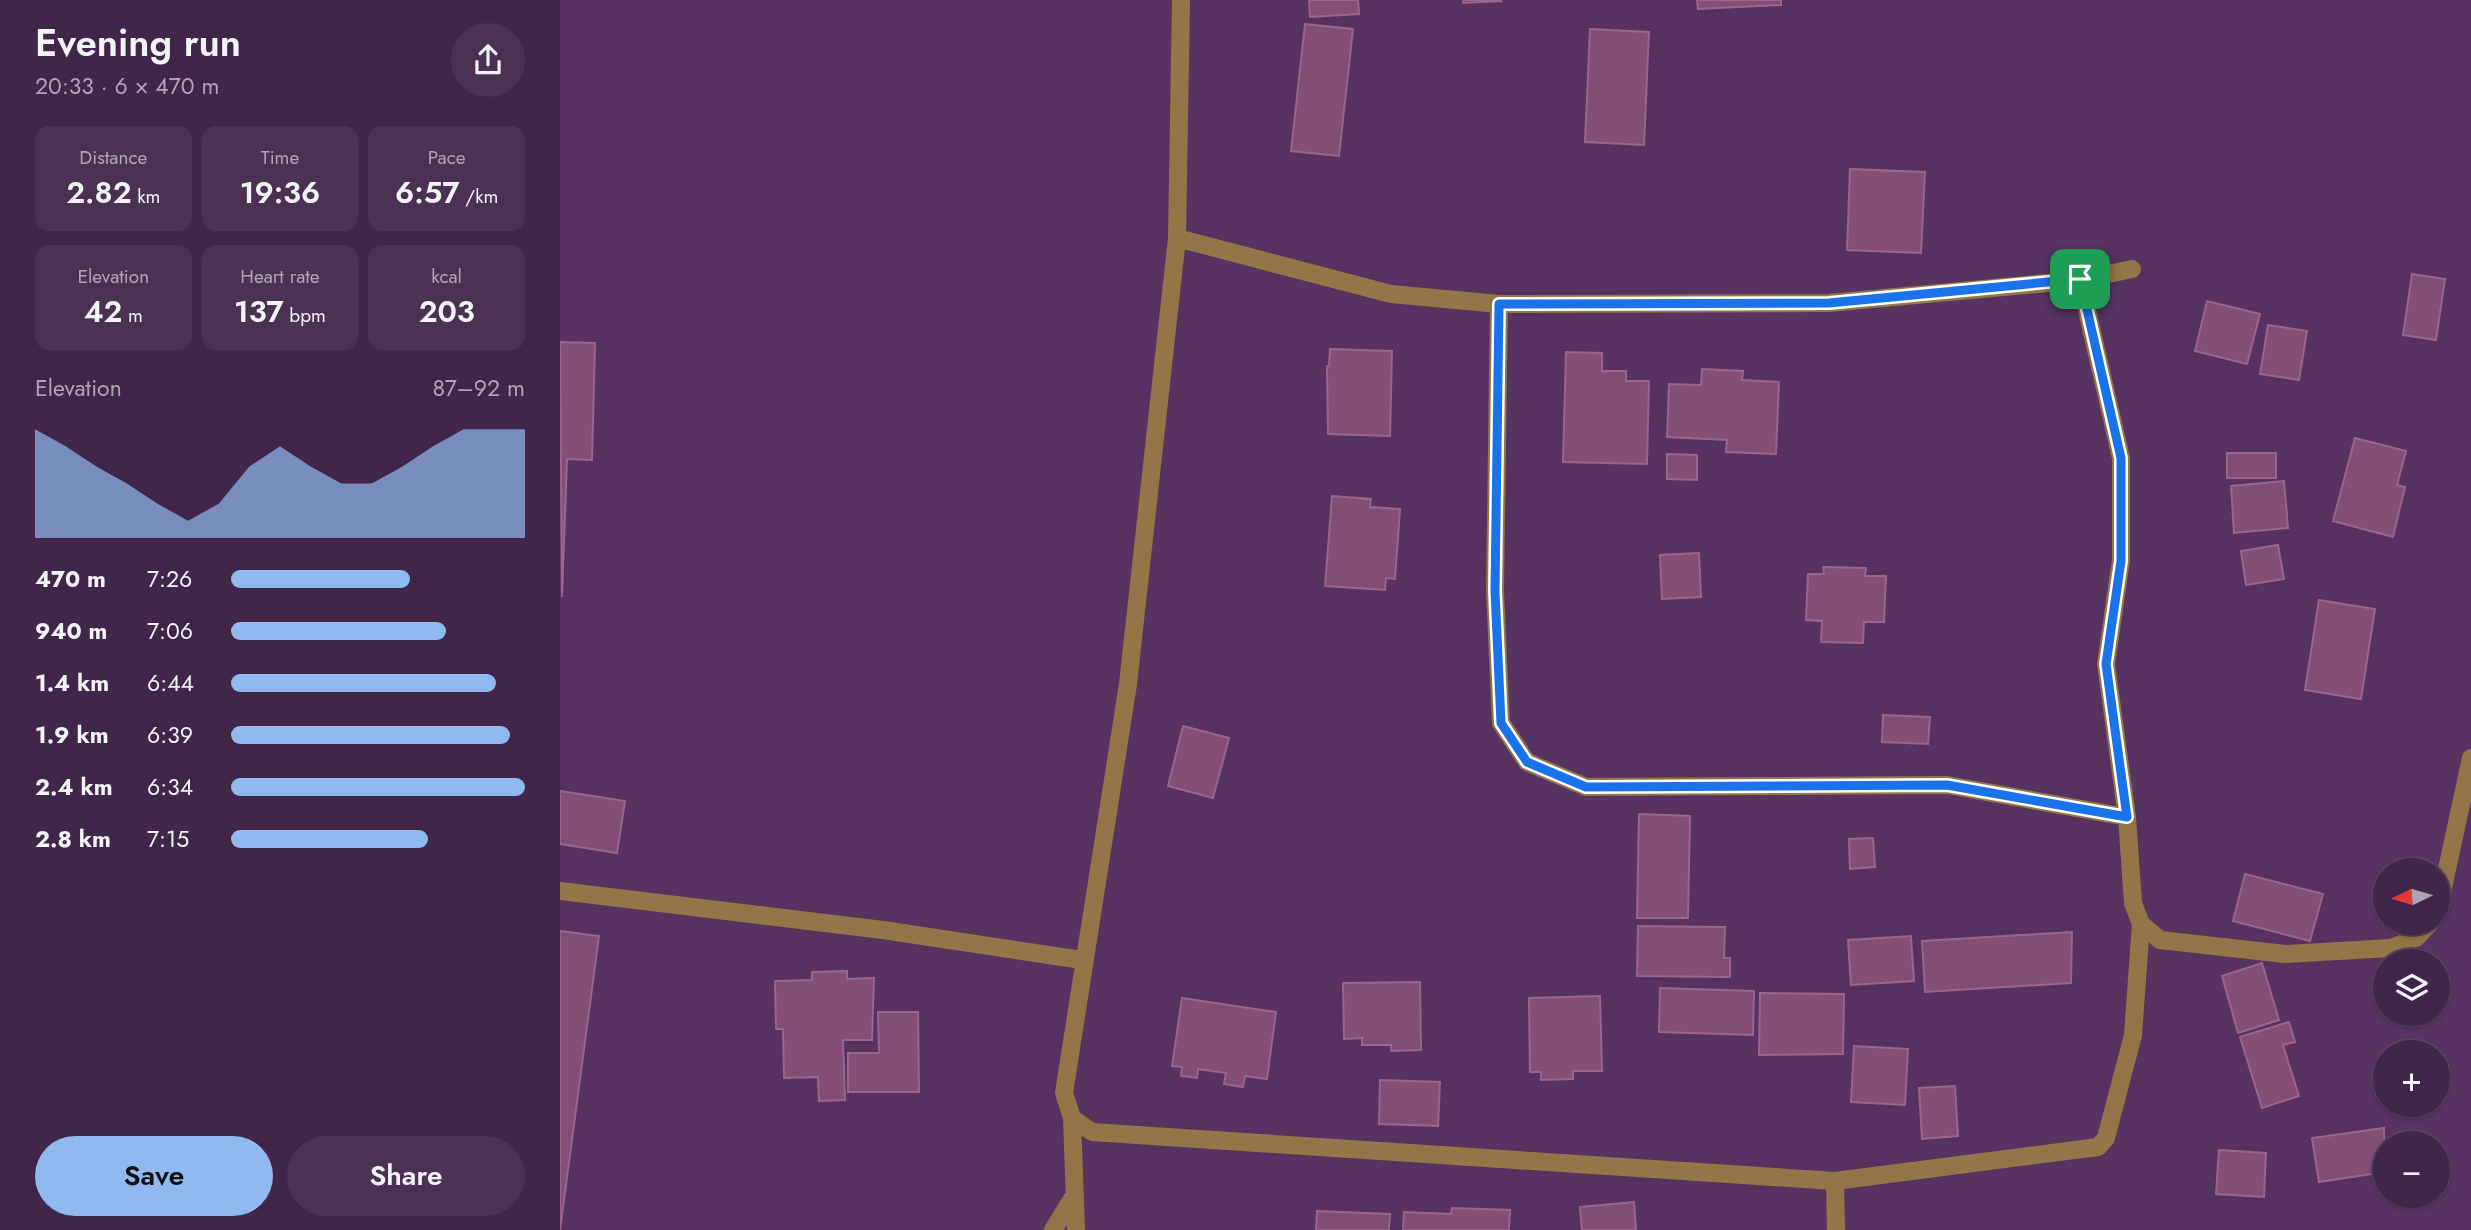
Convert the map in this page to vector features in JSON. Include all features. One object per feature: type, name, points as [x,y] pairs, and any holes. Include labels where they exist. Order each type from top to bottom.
[{"type":"street","points":[[1076,1230],[1072,1199],[1072,1118],[1064,1093],[1082,960],[1128,684],[1177,239],[1181,0]]},
{"type":"street","points":[[1177,239],[1391,294],[1499,304],[1829,303],[2080,279],[2132,269]]},
{"type":"street","points":[[1072,1118],[1092,1132],[1835,1181],[2098,1147],[2106,1138],[2133,1035],[2141,924],[2133,903],[2127,817],[2106,664],[2121,561],[2121,458],[2080,279]]},
{"type":"street","points":[[1499,304],[1495,591],[1501,723],[1527,762],[1586,787],[1947,785],[2127,817]]},
{"type":"street","points":[[2449,858],[2471,758]]},
{"type":"street","points":[[560,891],[883,930],[1082,960]]},
{"type":"street","points":[[2141,924],[2160,940],[2285,954],[2391,948],[2419,935]]},
{"type":"street","points":[[1835,1181],[1836,1230]]},
{"type":"street","points":[[1053,1230],[1072,1199]]},
{"type":"building","points":[[1309,0],[1358,0],[1359,14],[1310,17]]},
{"type":"building","points":[[1463,0],[1500,0],[1501,1],[1463,3]]},
{"type":"building","points":[[1697,0],[1781,0],[1781,5],[1698,9]]},
{"type":"building","points":[[1305,24],[1353,29],[1339,156],[1291,151]]},
{"type":"building","points":[[1590,29],[1649,32],[1644,145],[1585,142]]},
{"type":"building","points":[[1850,169],[1925,172],[1921,253],[1847,250]]},
{"type":"building","points":[[2412,274],[2445,279],[2436,340],[2403,335]]},
{"type":"building","points":[[2207,301],[2260,314],[2247,364],[2195,351]]},
{"type":"building","points":[[2268,325],[2307,331],[2299,380],[2260,374]]},
{"type":"building","points":[[560,342],[595,343],[592,460],[567,459],[562,597]]},
{"type":"building","points":[[1330,349],[1392,351],[1390,436],[1328,434],[1327,366]]},
{"type":"building","points":[[1566,352],[1602,353],[1602,371],[1626,371],[1626,381],[1649,381],[1647,464],[1563,462]]},
{"type":"building","points":[[1702,369],[1743,371],[1742,380],[1779,382],[1776,454],[1726,452],[1727,440],[1667,437],[1669,384],[1701,385]]},
{"type":"building","points":[[2355,438],[2406,451],[2397,485],[2405,487],[2393,537],[2333,521]]},
{"type":"building","points":[[2227,453],[2276,453],[2276,478],[2227,478]]},
{"type":"building","points":[[1667,454],[1697,455],[1697,480],[1667,479]]},
{"type":"building","points":[[2284,481],[2288,528],[2234,533],[2231,486]]},
{"type":"building","points":[[1332,496],[1371,499],[1370,507],[1400,509],[1395,579],[1386,578],[1385,590],[1325,586]]},
{"type":"building","points":[[2278,545],[2284,579],[2246,585],[2241,551]]},
{"type":"building","points":[[1699,553],[1701,597],[1662,599],[1660,555]]},
{"type":"building","points":[[1823,567],[1866,568],[1865,576],[1886,576],[1884,622],[1864,622],[1863,643],[1821,642],[1822,621],[1806,620],[1808,574],[1824,574]]},
{"type":"building","points":[[2319,600],[2375,609],[2361,699],[2305,690]]},
{"type":"building","points":[[1883,715],[1930,717],[1928,744],[1882,742]]},
{"type":"building","points":[[1183,726],[1229,738],[1213,798],[1168,786]]},
{"type":"building","points":[[560,791],[625,801],[617,853],[560,844]]},
{"type":"building","points":[[1639,814],[1690,816],[1688,918],[1637,918]]},
{"type":"building","points":[[1873,838],[1875,867],[1850,869],[1849,839]]},
{"type":"building","points":[[2245,874],[2323,894],[2310,941],[2233,921]]},
{"type":"building","points":[[1638,926],[1725,927],[1724,958],[1730,958],[1730,977],[1637,976]]},
{"type":"building","points":[[560,931],[599,936],[560,1230]]},
{"type":"building","points":[[2072,932],[2071,983],[1925,992],[1922,941]]},
{"type":"building","points":[[1911,936],[1914,981],[1851,985],[1848,940]]},
{"type":"building","points":[[2262,963],[2279,1020],[2238,1033],[2222,976]]},
{"type":"building","points":[[847,971],[847,979],[874,978],[872,1040],[843,1040],[845,1100],[819,1101],[818,1077],[784,1078],[783,1029],[776,1029],[775,981],[812,980],[812,972]]},
{"type":"building","points":[[1420,982],[1421,1050],[1391,1051],[1391,1045],[1362,1045],[1362,1038],[1344,1039],[1343,983]]},
{"type":"building","points":[[1660,988],[1754,991],[1753,1035],[1659,1032]]},
{"type":"building","points":[[1760,993],[1844,994],[1843,1054],[1759,1055]]},
{"type":"building","points":[[1600,996],[1602,1071],[1573,1071],[1573,1079],[1541,1080],[1541,1072],[1530,1072],[1529,998]]},
{"type":"building","points":[[1182,998],[1276,1012],[1267,1079],[1245,1076],[1243,1087],[1224,1084],[1226,1073],[1198,1069],[1197,1078],[1181,1076],[1182,1067],[1172,1066]]},
{"type":"building","points":[[878,1012],[918,1012],[919,1092],[848,1092],[848,1053],[879,1053]]},
{"type":"building","points":[[2289,1022],[2295,1042],[2283,1045],[2299,1096],[2262,1108],[2240,1037]]},
{"type":"building","points":[[1854,1046],[1908,1049],[1905,1105],[1851,1102]]},
{"type":"building","points":[[1380,1080],[1440,1082],[1438,1126],[1379,1124]]},
{"type":"building","points":[[1955,1086],[1958,1136],[1922,1139],[1919,1088]]},
{"type":"building","points":[[2384,1128],[2384,1131],[2373,1131],[2373,1174],[2319,1182],[2312,1138]]},
{"type":"building","points":[[2219,1150],[2266,1153],[2264,1197],[2216,1194]]},
{"type":"building","points":[[1634,1202],[1636,1230],[1582,1230],[1580,1207]]},
{"type":"building","points":[[1452,1208],[1510,1210],[1509,1230],[1403,1230],[1404,1212],[1451,1214]]},
{"type":"building","points":[[1317,1211],[1390,1214],[1389,1230],[1316,1230]]},
{"type":"route","points":[[2080,279],[2121,458],[2121,561],[2106,664],[2127,817],[1947,785],[1586,787],[1527,762],[1501,723],[1495,591],[1499,304],[1829,303],[2080,279]]}]
